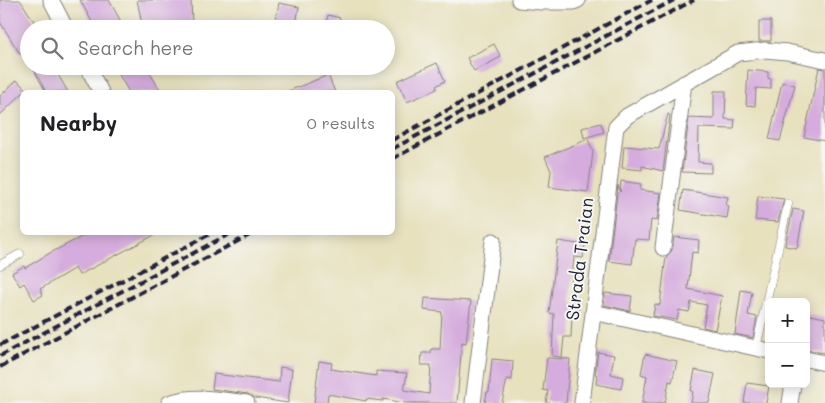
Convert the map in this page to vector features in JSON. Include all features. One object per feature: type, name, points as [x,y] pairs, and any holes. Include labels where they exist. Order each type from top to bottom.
[{"type":"street","points":[[50,0],[61,20]]},
{"type":"street","points":[[519,0],[574,2],[578,0]]},
{"type":"street","points":[[663,248],[684,83],[738,53],[752,50],[787,52],[825,60]]},
{"type":"street","points":[[91,75],[100,90]]},
{"type":"street","name":"Strada Traian","points":[[582,403],[616,127],[627,116],[684,83]]},
{"type":"street","points":[[473,403],[493,241]]},
{"type":"street","points":[[593,312],[762,350]]},
{"type":"street","points":[[810,360],[825,363]]},
{"type":"street","points":[[790,403],[792,388]]},
{"type":"street","points":[[169,403],[176,400],[197,398],[247,403]]},
{"type":"lane","points":[[762,350],[788,204]]},
{"type":"lane","points":[[0,265],[20,254]]},
{"type":"building","points":[[0,0],[20,0],[33,20],[20,20],[20,54],[0,22]]},
{"type":"building","points":[[80,0],[109,0],[120,20],[91,20]]},
{"type":"building","points":[[137,0],[191,0],[192,20],[141,20]]},
{"type":"building","points":[[279,3],[299,7],[297,20],[276,20]]},
{"type":"building","points":[[328,15],[340,18],[340,20],[327,20]]},
{"type":"building","points":[[759,21],[771,21],[771,41],[759,41]]},
{"type":"building","points":[[494,44],[501,57],[474,71],[467,58]]},
{"type":"building","points":[[437,63],[445,81],[436,86],[437,89],[407,102],[397,81]]},
{"type":"building","points":[[819,68],[825,69],[825,141],[804,137]]},
{"type":"building","points":[[748,70],[768,72],[768,78],[771,79],[771,89],[756,88],[755,106],[746,105]]},
{"type":"building","points":[[37,75],[58,75],[67,90],[45,90]]},
{"type":"building","points":[[119,75],[151,75],[160,90],[128,90]]},
{"type":"building","points":[[328,75],[334,90],[291,90]]},
{"type":"building","points":[[17,80],[26,90],[20,90],[20,96],[0,115],[0,96]]},
{"type":"building","points":[[782,82],[795,85],[780,141],[769,139]]},
{"type":"building","points":[[714,91],[726,91],[725,119],[735,120],[734,129],[699,128],[698,162],[711,163],[711,173],[682,172],[689,118],[714,119]]},
{"type":"building","points":[[668,114],[670,115],[663,171],[642,166],[642,170],[622,168],[624,146],[659,149]]},
{"type":"building","points":[[601,123],[604,132],[584,138],[582,128]]},
{"type":"building","points":[[588,139],[593,152],[588,192],[549,187],[551,171],[545,157]]},
{"type":"building","points":[[621,181],[641,184],[640,190],[661,193],[657,221],[651,220],[649,240],[635,239],[632,264],[609,261],[618,185],[620,192]]},
{"type":"building","points":[[683,190],[728,197],[726,205],[729,206],[727,218],[680,210]]},
{"type":"building","points":[[758,196],[784,199],[778,222],[755,220]]},
{"type":"building","points":[[793,209],[804,211],[797,248],[785,246]]},
{"type":"building","points":[[85,235],[154,235],[79,275],[75,268],[40,289],[43,295],[34,300],[24,283],[20,286],[12,273],[24,266],[25,268]]},
{"type":"building","points":[[674,237],[699,240],[698,253],[692,252],[688,289],[722,296],[715,330],[703,327],[707,305],[691,302],[689,312],[679,310],[677,320],[653,316],[655,304],[660,305],[666,257],[672,250]]},
{"type":"building","points":[[558,241],[585,245],[583,258],[574,257],[570,300],[572,304],[579,305],[577,317],[572,316],[571,337],[564,337],[562,357],[552,356],[554,314],[549,313]]},
{"type":"building","points":[[741,290],[752,292],[748,315],[757,317],[753,338],[735,334]]},
{"type":"building","points":[[605,293],[632,296],[630,311],[604,305]]},
{"type":"building","points":[[425,298],[471,301],[466,343],[462,342],[457,403],[405,403],[383,399],[383,401],[366,399],[366,401],[328,394],[327,403],[314,403],[319,361],[332,363],[331,369],[376,376],[376,371],[407,373],[404,390],[429,394],[431,365],[421,365],[422,353],[431,353],[431,349],[440,349],[442,312],[424,310]]},
{"type":"building","points":[[810,315],[825,318],[825,353],[810,351]]},
{"type":"building","points":[[598,352],[614,355],[611,374],[623,377],[621,389],[596,384],[597,375],[595,374]]},
{"type":"building","points":[[645,354],[677,361],[672,382],[669,381],[665,403],[642,403],[647,376],[641,374]]},
{"type":"building","points":[[547,358],[570,359],[566,403],[546,403],[548,391],[543,390]]},
{"type":"building","points":[[492,359],[513,361],[512,380],[507,379],[502,403],[485,403],[487,392],[489,392]]},
{"type":"building","points":[[280,367],[292,369],[288,403],[255,398],[248,394],[212,389],[214,374],[279,382]]},
{"type":"building","points":[[695,370],[715,374],[709,403],[691,403]]},
{"type":"building","points":[[747,383],[765,385],[765,388],[769,388],[766,403],[744,403]]},
{"type":"railway","points":[[395,138],[652,0]]},
{"type":"railway","points":[[395,147],[674,0]]},
{"type":"railway","points":[[395,157],[694,0]]},
{"type":"railway","points":[[0,345],[208,235]]},
{"type":"railway","points":[[0,356],[227,235]]},
{"type":"railway","points":[[0,367],[249,235]]}]
